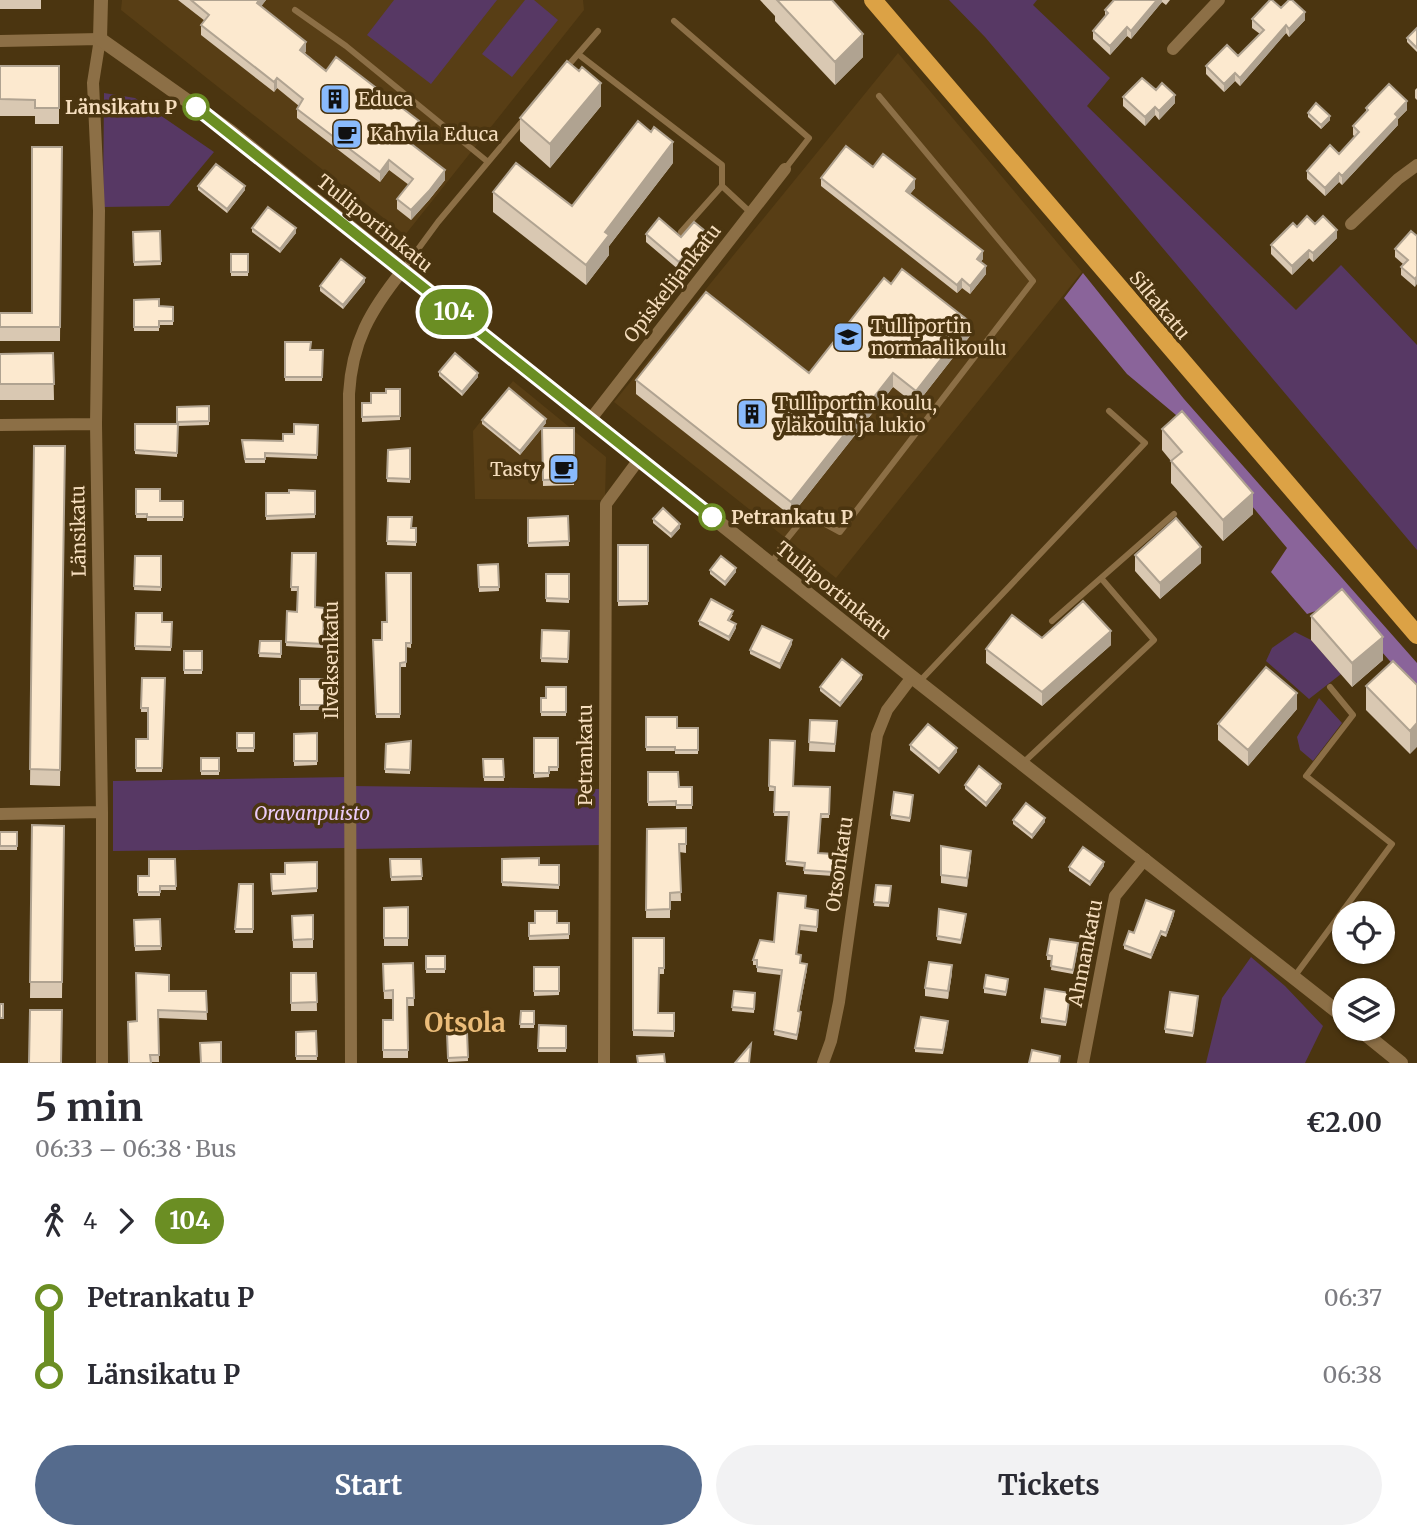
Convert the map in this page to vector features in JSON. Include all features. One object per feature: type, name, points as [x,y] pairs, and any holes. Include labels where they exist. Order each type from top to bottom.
[{"type":"main road","name":"Siltakatu","points":[[873,0],[1417,635]]},
{"type":"street","name":"Länsikatu","points":[[101,0],[100,39],[93,83],[99,211],[96,424],[102,812],[102,1063]]},
{"type":"street","points":[[1173,49],[1219,0]]},
{"type":"street","points":[[0,41],[100,39]]},
{"type":"street","name":"Tulliportinkatu","points":[[100,39],[230,131],[915,680],[1332,1007]]},
{"type":"street","points":[[1351,224],[1398,179],[1417,165]]},
{"type":"street","name":"Opiskelijankatu","points":[[590,420],[785,169]]},
{"type":"street","name":"Ilveksenkatu","points":[[351,1063],[351,359],[360,334],[402,271]]},
{"type":"street","points":[[0,425],[96,424]]},
{"type":"street","name":"Petrankatu","points":[[604,1063],[606,504],[640,458]]},
{"type":"street","name":"Otsonkatu","points":[[823,1063],[831,1041],[839,1002],[877,735],[887,710],[915,680]]},
{"type":"street","points":[[0,814],[102,812]]},
{"type":"street","name":"Ahmankatu","points":[[1083,1063],[1115,896],[1145,859]]},
{"type":"street","points":[[1374,1041],[1401,1063]]},
{"type":"lane","points":[[295,10],[345,46],[488,162]]},
{"type":"lane","points":[[674,21],[809,138],[785,169]]},
{"type":"lane","points":[[561,74],[598,31]]},
{"type":"lane","points":[[578,54],[722,165],[722,186],[681,232]]},
{"type":"lane","points":[[772,565],[782,545],[807,514],[839,531],[1033,281],[879,96]]},
{"type":"lane","points":[[402,271],[528,114]]},
{"type":"lane","points":[[722,186],[751,213]]},
{"type":"lane","points":[[915,680],[1145,443],[1109,411]]},
{"type":"lane","points":[[1052,621],[1174,514]]},
{"type":"lane","points":[[1023,763],[1154,640],[1101,578]]},
{"type":"lane","points":[[1294,977],[1392,844],[1306,776],[1353,715],[1330,687]]},
{"type":"shaded area","points":[[122,0],[583,0],[584,10],[405,235],[121,10]]},
{"type":"shaded area","name":"Tulliportin normaalikoulu","points":[[898,53],[1082,272],[836,578],[614,402]]},
{"type":"shaded area","points":[[1083,273],[1184,399],[1417,663],[1417,692],[1339,603],[1307,614],[1271,572],[1287,548],[1176,415],[1127,374],[1064,298]]},
{"type":"shaded area","points":[[513,381],[606,457],[605,500],[475,499],[473,431]]},
{"type":"green space","points":[[394,0],[497,0],[431,84],[367,35]]},
{"type":"green space","points":[[525,0],[534,0],[558,20],[512,77],[482,54]]},
{"type":"green space","points":[[949,0],[1037,0],[1033,5],[1110,78],[1087,106],[1296,310],[1341,265],[1417,345],[1417,550],[985,37]]},
{"type":"green space","points":[[104,93],[135,98],[214,152],[169,206],[103,207]]},
{"type":"green space","points":[[1295,632],[1311,640],[1341,674],[1309,699],[1266,661],[1272,648]]},
{"type":"green space","points":[[1319,698],[1342,723],[1313,761],[1300,750],[1297,737]]},
{"type":"green space","name":"Oravanpuisto","points":[[347,777],[348,848],[113,851],[113,781]]},
{"type":"green space","name":"Oravanpuisto","points":[[352,786],[603,789],[603,845],[353,849]]},
{"type":"green space","points":[[1251,957],[1285,986],[1323,1026],[1305,1063],[1206,1063],[1222,998]]},
{"type":"building","name":"Educa","points":[[191,0],[259,0],[257,3],[306,42],[300,50],[326,71],[336,57],[419,121],[405,139],[445,170],[411,210],[397,199],[413,179],[389,160],[380,172],[297,109],[303,99],[277,78],[274,82],[201,25],[209,15]]},
{"type":"building","points":[[777,0],[832,0],[863,34],[835,62]]},
{"type":"building","points":[[1114,0],[1157,0],[1131,31],[1127,27],[1110,46],[1093,31],[1108,13],[1105,10]]},
{"type":"building","points":[[1270,0],[1281,8],[1292,0],[1305,12],[1289,29],[1286,25],[1240,78],[1235,73],[1224,84],[1206,66],[1227,45],[1238,56],[1264,30],[1252,19]]},
{"type":"building","points":[[1417,28],[1417,48],[1407,38]]},
{"type":"building","points":[[567,61],[579,71],[582,67],[601,83],[550,144],[520,118]]},
{"type":"building","points":[[0,66],[59,66],[59,108],[35,108],[35,100],[0,99]]},
{"type":"building","points":[[1142,78],[1156,90],[1162,83],[1175,95],[1159,111],[1155,107],[1145,117],[1123,97]]},
{"type":"building","points":[[1389,84],[1407,101],[1395,114],[1398,117],[1342,176],[1339,173],[1325,188],[1307,171],[1330,145],[1339,154],[1359,132],[1353,126]]},
{"type":"building","points":[[1316,103],[1330,116],[1321,125],[1308,113]]},
{"type":"building","points":[[638,121],[651,132],[654,127],[673,142],[605,232],[609,235],[586,265],[493,192],[516,163],[572,206]]},
{"type":"building","points":[[846,146],[873,167],[883,154],[915,179],[906,191],[983,251],[977,259],[986,266],[970,286],[962,279],[957,285],[821,178]]},
{"type":"building","points":[[32,147],[62,147],[60,327],[0,327],[0,313],[32,313]]},
{"type":"building","points":[[216,164],[245,186],[227,209],[198,186]]},
{"type":"building","points":[[268,207],[296,228],[280,249],[252,228]]},
{"type":"building","points":[[1307,216],[1315,224],[1323,216],[1337,230],[1313,253],[1309,250],[1292,266],[1271,245],[1293,223],[1297,227]]},
{"type":"building","points":[[659,218],[681,237],[694,222],[705,231],[679,262],[646,234]]},
{"type":"building","points":[[160,231],[161,261],[134,262],[133,232]]},
{"type":"building","points":[[1411,231],[1417,236],[1415,279],[1401,267],[1408,260],[1395,249]]},
{"type":"building","points":[[231,254],[248,254],[248,272],[231,272]]},
{"type":"building","points":[[341,259],[365,278],[343,305],[320,286]]},
{"type":"building","points":[[902,269],[970,322],[916,391],[893,373],[791,502],[636,380],[706,292],[809,373],[884,278],[891,284]]},
{"type":"building","points":[[159,299],[159,306],[173,307],[173,321],[159,321],[159,327],[134,327],[134,300]]},
{"type":"building","points":[[285,342],[311,342],[310,350],[323,350],[322,377],[285,377]]},
{"type":"building","points":[[53,353],[54,384],[0,384],[0,354]]},
{"type":"building","points":[[455,353],[478,373],[462,392],[439,372]]},
{"type":"building","points":[[509,388],[546,419],[520,451],[482,420]]},
{"type":"building","points":[[386,389],[400,389],[400,416],[362,417],[362,403],[371,403],[371,393],[386,393]]},
{"type":"building","points":[[209,406],[209,421],[177,422],[177,407]]},
{"type":"building","points":[[1182,411],[1253,493],[1223,520],[1171,461],[1182,452],[1162,429]]},
{"type":"building","points":[[135,424],[178,424],[177,453],[135,450]]},
{"type":"building","points":[[294,424],[318,425],[317,455],[265,453],[265,459],[245,459],[242,440],[283,441],[283,434],[294,434]]},
{"type":"building","points":[[542,428],[574,428],[574,479],[543,480]]},
{"type":"building","points":[[34,446],[65,446],[60,770],[30,769]]},
{"type":"building","points":[[410,448],[410,479],[387,478],[388,450]]},
{"type":"building","points":[[136,489],[160,489],[160,501],[183,501],[183,517],[147,517],[147,514],[136,514]]},
{"type":"building","points":[[289,490],[315,491],[315,514],[266,516],[266,493],[289,493]]},
{"type":"building","points":[[663,508],[680,524],[671,534],[653,519]]},
{"type":"building","points":[[568,516],[569,541],[528,543],[528,518]]},
{"type":"building","points":[[388,517],[412,517],[411,528],[416,528],[416,542],[387,541]]},
{"type":"building","points":[[1176,518],[1201,547],[1160,583],[1135,555]]},
{"type":"building","points":[[618,545],[648,545],[648,601],[618,601]]},
{"type":"building","points":[[292,553],[316,553],[315,607],[324,608],[323,644],[286,642],[287,611],[297,612],[298,587],[291,587]]},
{"type":"building","points":[[135,556],[161,556],[161,587],[134,586]]},
{"type":"building","points":[[721,556],[736,568],[725,582],[710,570]]},
{"type":"building","points":[[498,564],[499,587],[479,587],[478,565]]},
{"type":"building","points":[[386,573],[411,573],[411,643],[406,643],[406,662],[400,663],[400,714],[376,714],[373,640],[382,640],[382,622],[387,622]]},
{"type":"building","points":[[546,574],[569,574],[569,599],[546,598]]},
{"type":"building","points":[[1342,589],[1383,637],[1352,663],[1311,616]]},
{"type":"building","points":[[711,599],[733,611],[728,620],[736,624],[729,637],[699,621]]},
{"type":"building","points":[[1083,601],[1111,631],[1042,692],[986,649],[1012,615],[1042,638]]},
{"type":"building","points":[[136,613],[162,613],[162,622],[172,622],[171,647],[135,646]]},
{"type":"building","points":[[762,626],[792,640],[780,664],[750,650]]},
{"type":"building","points":[[542,630],[569,631],[568,659],[541,658]]},
{"type":"building","points":[[260,641],[281,641],[281,654],[259,653]]},
{"type":"building","points":[[184,651],[202,651],[202,670],[184,670]]},
{"type":"building","points":[[842,659],[862,675],[840,703],[820,687]]},
{"type":"building","points":[[1393,661],[1417,685],[1417,723],[1410,731],[1366,686]]},
{"type":"building","points":[[1266,667],[1297,693],[1248,750],[1218,724]]},
{"type":"building","points":[[142,678],[165,678],[162,768],[136,768],[136,739],[148,739],[148,708],[141,708]]},
{"type":"building","points":[[300,679],[324,679],[324,705],[300,705]]},
{"type":"building","points":[[546,687],[566,687],[566,712],[541,712],[541,698],[546,698]]},
{"type":"building","points":[[646,717],[677,717],[677,728],[698,728],[698,750],[646,747]]},
{"type":"building","points":[[810,720],[837,721],[835,744],[809,742]]},
{"type":"building","points":[[928,724],[957,748],[939,769],[910,745]]},
{"type":"building","points":[[237,733],[254,733],[254,748],[237,748]]},
{"type":"building","points":[[317,733],[317,761],[294,761],[294,734]]},
{"type":"building","points":[[534,738],[558,738],[558,767],[549,767],[549,773],[534,773]]},
{"type":"building","points":[[770,740],[795,741],[793,786],[830,787],[829,814],[821,814],[818,853],[834,854],[833,872],[804,870],[805,863],[786,861],[789,812],[774,812],[775,787],[769,786]]},
{"type":"building","points":[[411,741],[410,770],[385,769],[386,744]]},
{"type":"building","points":[[201,758],[219,758],[219,771],[201,771]]},
{"type":"building","points":[[483,759],[503,759],[504,777],[484,777]]},
{"type":"building","points":[[979,766],[1001,784],[986,803],[965,785]]},
{"type":"building","points":[[648,772],[678,772],[679,787],[692,787],[692,805],[676,805],[676,801],[648,802]]},
{"type":"building","points":[[894,792],[913,795],[910,818],[891,815]]},
{"type":"building","points":[[1026,803],[1045,818],[1032,835],[1013,820]]},
{"type":"building","points":[[32,825],[64,826],[62,982],[30,982]]},
{"type":"building","points":[[686,828],[686,844],[679,844],[681,892],[670,893],[670,909],[646,910],[647,829]]},
{"type":"building","points":[[0,832],[17,832],[17,846],[0,846]]},
{"type":"building","points":[[941,846],[971,851],[967,878],[941,875]]},
{"type":"building","points":[[1083,847],[1104,862],[1090,882],[1069,867]]},
{"type":"building","points":[[539,858],[539,865],[559,865],[559,885],[502,882],[502,859]]},
{"type":"building","points":[[149,859],[175,859],[176,886],[160,886],[160,892],[138,892],[138,876],[149,876]]},
{"type":"building","points":[[390,859],[421,859],[422,876],[391,877]]},
{"type":"building","points":[[317,862],[317,888],[272,891],[271,874],[285,874],[285,863]]},
{"type":"building","points":[[239,884],[253,884],[253,929],[235,929]]},
{"type":"building","points":[[876,885],[891,886],[889,903],[874,902]]},
{"type":"building","points":[[778,893],[806,896],[805,908],[818,910],[817,927],[800,925],[796,954],[801,955],[800,963],[807,964],[798,1011],[801,1012],[797,1035],[774,1030],[782,970],[757,967],[757,960],[753,960],[760,940],[774,942]]},
{"type":"building","points":[[1146,900],[1174,911],[1166,933],[1161,931],[1151,955],[1124,945],[1129,931],[1134,933]]},
{"type":"building","points":[[408,907],[408,938],[384,938],[384,908]]},
{"type":"building","points":[[939,909],[966,914],[961,940],[937,936]]},
{"type":"building","points":[[535,911],[557,911],[557,923],[569,923],[569,934],[529,936],[529,923],[535,923]]},
{"type":"building","points":[[313,915],[313,939],[293,940],[292,916]]},
{"type":"building","points":[[160,919],[161,946],[135,946],[134,920]]},
{"type":"building","points":[[633,938],[664,938],[664,968],[659,968],[658,1013],[674,1013],[674,1031],[633,1030]]},
{"type":"building","points":[[1050,939],[1078,943],[1073,970],[1051,966],[1052,956],[1047,955]]},
{"type":"building","points":[[426,956],[445,956],[445,969],[426,969]]},
{"type":"building","points":[[929,962],[952,965],[948,991],[925,988]]},
{"type":"building","points":[[413,963],[414,998],[407,998],[408,1050],[383,1050],[383,1020],[393,1020],[393,990],[384,991],[383,964]]},
{"type":"building","points":[[534,967],[559,967],[559,991],[534,991]]},
{"type":"building","points":[[136,973],[169,975],[169,991],[206,991],[207,1012],[158,1010],[159,1055],[150,1055],[151,1063],[129,1063],[128,1022],[137,1021]]},
{"type":"building","points":[[291,973],[316,973],[317,1002],[291,1003]]},
{"type":"building","points":[[986,975],[1008,979],[1006,992],[984,988]]},
{"type":"building","points":[[1045,989],[1070,993],[1066,1022],[1041,1018]]},
{"type":"building","points":[[734,991],[755,993],[754,1009],[732,1007]]},
{"type":"building","points":[[1170,992],[1198,996],[1193,1033],[1165,1029]]},
{"type":"building","points":[[0,1004],[3,1004],[3,1018],[0,1018]]},
{"type":"building","points":[[30,1010],[62,1010],[61,1063],[29,1063]]},
{"type":"building","points":[[521,1011],[534,1011],[534,1024],[520,1024]]},
{"type":"building","points":[[921,1017],[948,1021],[943,1050],[915,1048]]},
{"type":"building","points":[[539,1025],[566,1026],[566,1048],[538,1048]]},
{"type":"building","points":[[316,1031],[317,1056],[296,1056],[296,1032]]},
{"type":"building","points":[[467,1032],[468,1057],[448,1058],[447,1033]]},
{"type":"building","points":[[221,1042],[221,1063],[201,1063],[200,1043]]},
{"type":"building","points":[[751,1044],[749,1063],[735,1063]]},
{"type":"building","points":[[1032,1050],[1060,1056],[1059,1063],[1029,1063]]},
{"type":"building","points":[[664,1054],[665,1063],[638,1063],[637,1056]]},
{"type":"bus line","name":"104","points":[[196,107],[230,131],[712,517]]},
{"type":"place","name":"Educa","points":[[335,99]]},
{"type":"place","name":"Länsikatu P","points":[[196,107]]},
{"type":"place","name":"Kahvila Educa","points":[[347,134]]},
{"type":"place","name":"Tulliportin normaalikoulu","points":[[848,337]]},
{"type":"place","name":"Tulliportin koulu, yläkoulu ja lukio","points":[[752,414]]},
{"type":"place","name":"Tasty","points":[[564,469]]},
{"type":"place","name":"Petrankatu P","points":[[712,517]]},
{"type":"district","name":"Otsola","points":[[465,1022]]}]
